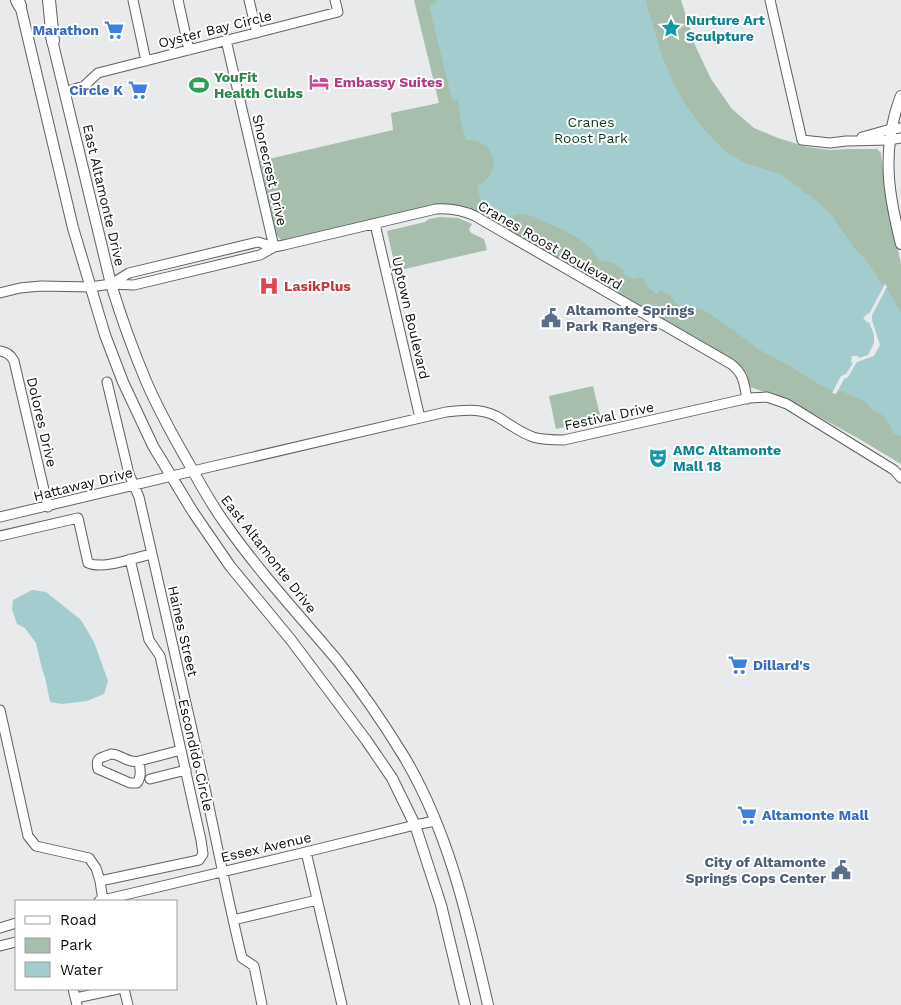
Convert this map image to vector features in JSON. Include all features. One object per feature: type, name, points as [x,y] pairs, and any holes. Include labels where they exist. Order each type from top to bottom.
[{"type":"highway","points":[[49,0],[53,42]]},
{"type":"main road","name":"East Altamonte Drive","points":[[43,0],[111,284],[124,324],[147,382],[169,428],[227,526],[259,568],[338,662],[375,713],[418,783],[435,821],[468,918],[488,1005]]},
{"type":"main road","points":[[19,2],[73,228],[105,335],[123,382],[154,446],[193,512],[230,566],[291,640],[392,778],[415,825],[442,905],[465,1005]]},
{"type":"main road","points":[[901,96],[898,102],[888,177],[892,210],[901,244]]},
{"type":"street","name":"Oyster Bay Circle","points":[[133,0],[146,61]]},
{"type":"street","points":[[178,0],[189,50]]},
{"type":"street","points":[[249,0],[257,32]]},
{"type":"street","name":"Oyster Bay Circle","points":[[65,92],[84,86],[98,73],[338,12],[335,0]]},
{"type":"street","points":[[770,0],[802,140],[830,143],[894,132],[901,138]]},
{"type":"street","name":"Shorecrest Drive","points":[[226,40],[274,247]]},
{"type":"street","name":"Cranes Roost Boulevard","points":[[0,293],[20,288],[41,286],[90,287],[111,284],[134,285],[260,255],[274,247],[436,209],[454,209],[465,212],[503,233],[731,364],[744,380],[747,399]]},
{"type":"street","name":"Uptown Boulevard","points":[[374,224],[420,418]]},
{"type":"street","name":"Dolores Drive","points":[[0,351],[11,355],[14,361],[48,507]]},
{"type":"street","name":"Haines Street","points":[[107,382],[129,474],[139,497],[219,850],[232,920],[242,958],[254,966],[262,1005]]},
{"type":"street","name":"Festival Drive","points":[[171,476],[446,412],[474,410],[494,416],[532,437],[543,440],[564,440],[747,399],[768,397],[787,404],[897,470],[901,478]]},
{"type":"street","name":"Hattaway Drive","points":[[0,517],[171,476]]},
{"type":"street","points":[[0,536],[78,518],[88,562],[93,565],[108,564],[152,554]]},
{"type":"street","name":"Escondido Circle","points":[[100,881],[199,860],[203,854],[160,656],[149,640],[130,559]]},
{"type":"street","points":[[0,710],[28,836],[36,846],[89,858],[96,868],[100,881],[101,900]]},
{"type":"street","points":[[139,761],[140,779],[137,783],[130,784],[98,770],[97,766],[99,758],[112,754],[131,762],[181,750]]},
{"type":"street","points":[[150,779],[186,770]]},
{"type":"street","name":"Essex Avenue","points":[[105,900],[222,872],[307,857],[415,825],[435,821]]},
{"type":"street","points":[[307,857],[342,1005]]},
{"type":"street","points":[[232,920],[317,900]]},
{"type":"street","points":[[0,928],[15,923]]},
{"type":"street","points":[[0,946],[15,942]]},
{"type":"street","points":[[77,1002],[115,990]]},
{"type":"street","points":[[124,990],[128,1005]]},
{"type":"green space","name":"Cranes Roost Park","points":[[414,0],[681,0],[695,45],[711,79],[732,109],[754,128],[807,147],[830,150],[877,149],[881,153],[885,191],[901,264],[901,464],[786,399],[750,387],[747,374],[742,367],[720,352],[453,206],[286,242],[280,239],[276,234],[260,161],[393,130],[391,113],[439,103]]},
{"type":"green space","points":[[440,217],[458,218],[472,224],[469,229],[471,233],[484,239],[487,250],[396,271],[387,231]]},
{"type":"green space","points":[[593,386],[601,419],[556,429],[549,396]]},
{"type":"water","name":"Cranes Roost Park","points":[[437,0],[646,0],[662,56],[674,84],[685,104],[702,127],[725,151],[743,162],[780,174],[812,197],[830,213],[854,248],[866,260],[882,285],[889,292],[901,312],[901,436],[893,433],[890,424],[881,414],[872,410],[866,402],[844,392],[831,390],[813,381],[756,348],[734,330],[702,310],[696,309],[689,314],[682,311],[671,296],[660,290],[657,294],[648,288],[645,280],[641,277],[632,279],[623,274],[624,270],[613,263],[599,261],[590,248],[569,233],[527,214],[515,215],[503,223],[483,212],[477,186],[486,180],[491,173],[493,158],[490,151],[484,145],[476,141],[466,140],[461,123],[458,99],[452,100],[429,5]]},
{"type":"water","points":[[32,590],[46,592],[81,620],[94,642],[108,681],[104,694],[87,701],[62,704],[50,702],[36,643],[25,628],[17,624],[12,609],[13,600]]},
{"type":"pier","points":[[884,283],[887,287],[872,315],[880,345],[874,356],[857,362],[848,377],[844,379],[836,394],[832,393],[841,376],[846,374],[853,363],[851,362],[852,356],[858,356],[859,358],[868,355],[874,343],[874,335],[869,322],[863,318],[869,314]]},
{"type":"place","name":"Nurture Art Sculpture","points":[[671,28]]},
{"type":"place","name":"Marathon","points":[[114,30]]},
{"type":"place","name":"Embassy Suites","points":[[319,82]]},
{"type":"place","name":"YouFit Health Clubs","points":[[199,85]]},
{"type":"place","name":"Circle K","points":[[138,90]]},
{"type":"place","name":"LasikPlus","points":[[269,286]]},
{"type":"place","name":"Altamonte Springs Park Rangers","points":[[551,318]]},
{"type":"place","name":"AMC Altamonte Mall 18","points":[[658,458]]},
{"type":"place","name":"Dillard's","points":[[738,665]]},
{"type":"place","name":"Altamonte Mall","points":[[747,815]]},
{"type":"place","name":"City of Altamonte Springs Cops Center","points":[[841,870]]}]
